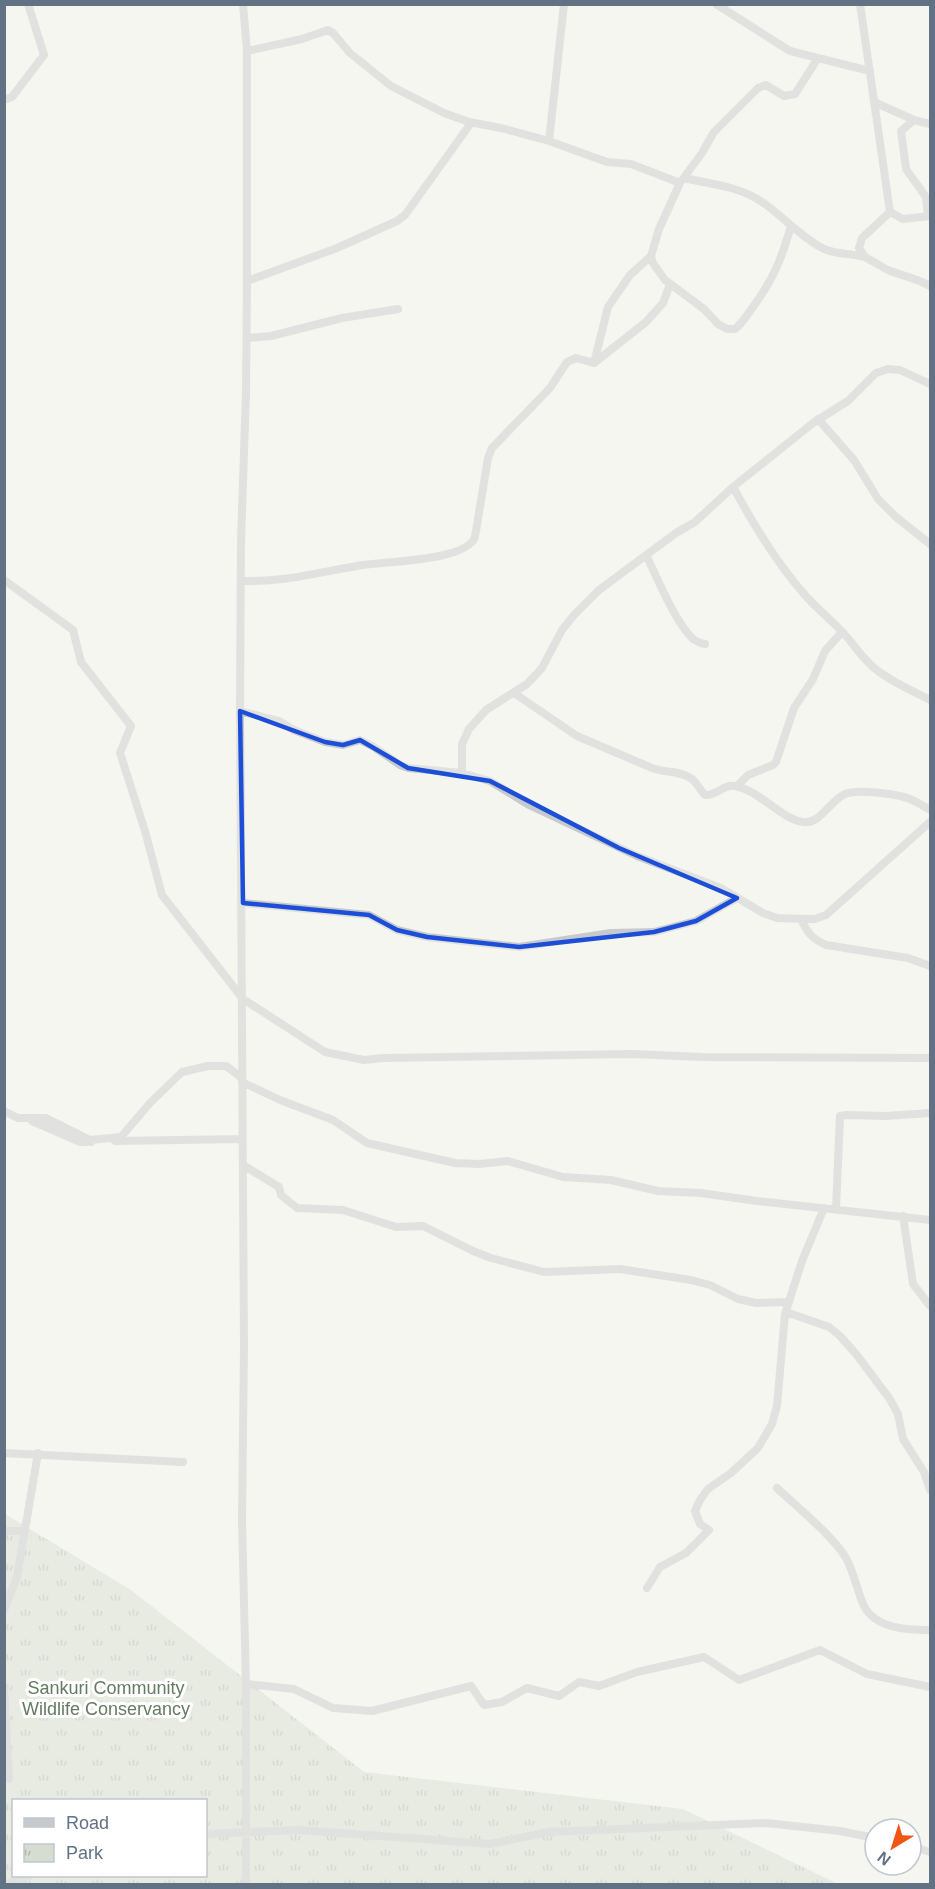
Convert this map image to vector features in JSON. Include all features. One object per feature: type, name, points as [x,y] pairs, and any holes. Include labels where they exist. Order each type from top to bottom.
[{"type":"street","points":[[4,100],[12,97],[44,56],[28,4]]},
{"type":"street","points":[[243,4],[247,51],[247,338],[240,711],[243,903],[244,1425],[242,1520],[246,1684],[246,1884]]},
{"type":"street","points":[[549,141],[564,4]]},
{"type":"street","points":[[716,4],[790,51],[870,71]]},
{"type":"street","points":[[860,4],[890,212]]},
{"type":"street","points":[[247,51],[302,39],[328,30],[359,61],[391,86],[444,113],[471,123],[501,128],[549,141],[607,162],[631,164],[682,180],[736,189],[762,202],[826,250],[837,254],[865,257],[890,271],[920,280],[930,286]]},
{"type":"street","points":[[791,226],[781,261],[766,289],[735,329],[727,329],[718,324],[704,309],[670,284],[652,263],[651,256],[659,229],[682,180],[714,132],[758,88],[766,85],[784,96],[795,94],[818,58]]},
{"type":"street","points":[[874,102],[914,120],[930,124]]},
{"type":"street","points":[[890,212],[903,219],[929,216],[926,197],[906,169],[901,131],[914,120]]},
{"type":"street","points":[[247,281],[337,248],[397,221],[405,215],[471,123]]},
{"type":"street","points":[[865,257],[860,248],[862,238],[890,212]]},
{"type":"street","points":[[594,363],[608,307],[630,275],[651,256]]},
{"type":"street","points":[[594,363],[646,321],[663,303],[670,284]]},
{"type":"street","points":[[247,338],[271,336],[342,318],[398,309]]},
{"type":"street","points":[[241,581],[271,581],[357,566],[406,562],[446,554],[468,546],[475,537],[488,459],[492,448],[550,388],[567,362],[576,358],[594,363]]},
{"type":"street","points":[[462,773],[462,744],[469,729],[486,710],[527,684],[542,668],[562,630],[586,602],[619,574],[695,522],[733,487],[818,419],[848,401],[876,373],[888,369],[900,370],[930,384]]},
{"type":"street","points":[[818,419],[854,460],[878,499],[896,517],[930,544]]},
{"type":"street","points":[[733,487],[772,553],[806,596],[877,671],[930,700]]},
{"type":"street","points":[[646,555],[674,610],[691,637],[705,644]]},
{"type":"street","points":[[4,580],[73,630],[81,662],[131,726],[120,753],[145,831],[162,895],[243,999],[325,1052],[364,1060],[632,1054],[702,1057],[930,1058]]},
{"type":"street","points":[[736,786],[748,775],[776,762],[794,708],[813,679],[825,651],[842,633]]},
{"type":"street","points":[[514,693],[577,736],[652,768],[681,773],[697,784],[705,795],[736,786],[752,792],[792,818],[810,823],[836,800],[850,792],[891,794],[909,799],[930,810]]},
{"type":"street","points":[[240,711],[279,721],[294,730],[325,742],[344,745],[360,740],[408,768],[462,773],[497,784],[529,805],[618,848],[721,888],[762,913],[777,918],[815,919],[826,915],[930,822]]},
{"type":"street","points":[[243,903],[369,915],[397,930],[428,937],[519,947],[611,933],[654,932],[696,921],[737,898]]},
{"type":"street","points":[[801,919],[807,933],[826,945],[908,958],[930,966]]},
{"type":"street","points":[[28,1120],[45,1118],[90,1140],[121,1137],[150,1103],[182,1072],[208,1066],[226,1066],[242,1080],[280,1100],[333,1120],[367,1143],[383,1147],[455,1162],[479,1164],[508,1161],[548,1174],[611,1180],[658,1191],[701,1193],[930,1220]]},
{"type":"street","points":[[4,1111],[80,1142],[242,1139]]},
{"type":"street","points":[[836,1209],[840,1116],[930,1113]]},
{"type":"street","points":[[243,1165],[279,1187],[281,1195],[297,1208],[343,1210],[396,1227],[423,1226],[491,1258],[544,1272],[620,1269],[691,1280],[710,1285],[738,1299],[756,1304],[789,1302]]},
{"type":"street","points":[[647,1588],[660,1566],[686,1553],[709,1530],[700,1524],[696,1511],[700,1500],[708,1489],[731,1473],[758,1448],[772,1424],[777,1406],[786,1312],[802,1261],[824,1208]]},
{"type":"street","points":[[903,1216],[914,1284],[930,1306]]},
{"type":"street","points":[[786,1312],[829,1327],[856,1354],[889,1398],[898,1414],[903,1439],[924,1472],[930,1490]]},
{"type":"street","points":[[4,1453],[183,1462]]},
{"type":"street","points":[[4,1610],[17,1577],[38,1453]]},
{"type":"street","points":[[777,1488],[846,1557],[865,1609],[879,1621],[904,1630],[930,1630]]},
{"type":"street","points":[[4,1531],[25,1531]]},
{"type":"street","points":[[246,1684],[294,1689],[333,1708],[372,1711],[471,1686],[484,1706],[502,1702],[527,1688],[559,1696],[579,1682],[599,1686],[637,1672],[704,1657],[739,1680],[820,1650],[867,1674],[930,1687]]},
{"type":"street","points":[[4,1687],[9,1779]]},
{"type":"street","points":[[207,1834],[298,1830],[490,1844],[549,1832],[766,1823],[863,1836]]},
{"type":"street","points":[[5,1884],[24,1877]]},
{"type":"highlighted area","points":[[240,711],[325,742],[343,745],[360,740],[408,768],[490,781],[619,848],[737,898],[696,921],[654,932],[519,947],[427,937],[397,930],[369,915],[243,903]]},
{"type":"green space","name":"Sankuri Community Wildlife Conservancy","points":[[5,1514],[131,1590],[364,1772],[683,1809],[838,1884],[5,1884]]}]
